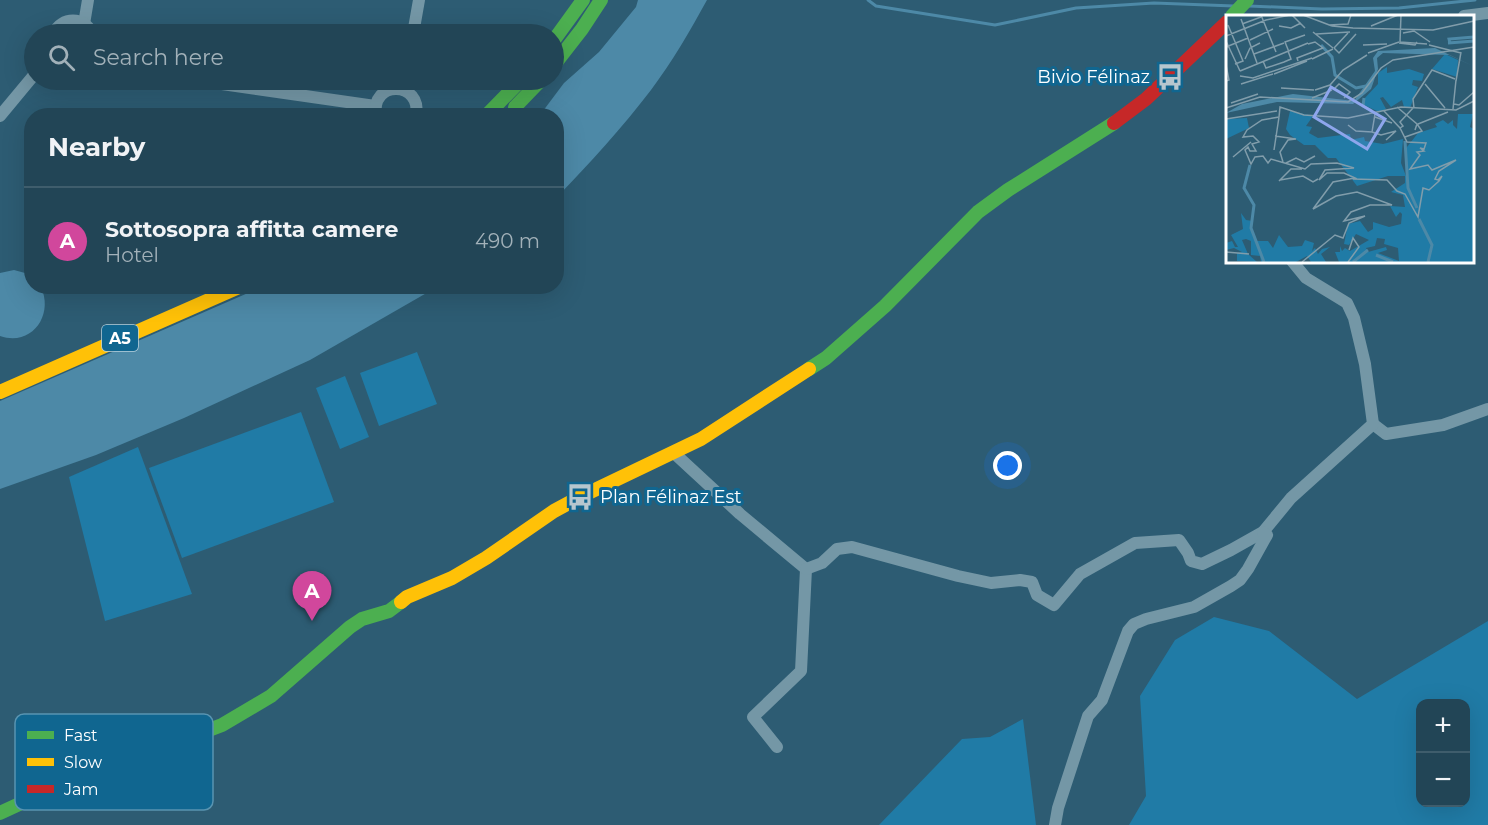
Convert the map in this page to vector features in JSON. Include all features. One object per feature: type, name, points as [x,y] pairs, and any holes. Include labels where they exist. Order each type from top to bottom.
[{"type":"main road","points":[[564,26],[583,0]]},
{"type":"main road","points":[[564,52],[601,0]]},
{"type":"main road","points":[[1233,15],[1247,0]]},
{"type":"main road","points":[[213,728],[271,696],[362,619],[389,611],[406,597],[452,578],[486,558],[554,511],[674,453],[725,424],[826,358],[885,306],[978,212],[1008,190],[1114,123],[1146,99],[1225,26]]},
{"type":"main road","points":[[494,108],[511,90]]},
{"type":"main road","points":[[514,108],[531,90]]},
{"type":"main road","name":"A5","points":[[0,392],[223,294]]},
{"type":"main road","points":[[0,813],[15,806]]},
{"type":"street","points":[[62,24],[77,21],[84,24],[88,0]]},
{"type":"street","points":[[415,24],[419,0]]},
{"type":"street","points":[[1472,15],[1488,13]]},
{"type":"street","points":[[0,116],[24,87]]},
{"type":"street","points":[[252,90],[357,108]]},
{"type":"street","points":[[376,108],[381,94],[387,90]]},
{"type":"street","points":[[403,90],[413,97],[416,108]]},
{"type":"street","points":[[1293,262],[1306,278],[1347,303],[1354,318],[1365,364],[1373,424],[1386,434],[1443,425],[1488,409]]},
{"type":"street","points":[[806,569],[822,563],[837,549],[852,546],[991,583],[1020,580],[1032,582],[1036,595],[1054,605],[1080,574],[1135,543],[1179,540],[1191,561],[1202,564],[1263,532],[1291,498],[1373,424]]},
{"type":"street","points":[[674,453],[740,514],[806,569]]},
{"type":"street","points":[[1055,825],[1058,808],[1088,716],[1102,700],[1128,631],[1134,624],[1194,607],[1231,586],[1248,569],[1268,535],[1263,532]]},
{"type":"street","points":[[777,747],[753,717],[801,671],[806,569]]},
{"type":"shaded area","points":[[638,0],[707,0],[651,90],[606,145],[564,190],[564,108],[545,108],[559,90],[564,90],[564,83],[599,52],[636,7]]},
{"type":"shaded area","points":[[14,270],[24,273],[24,294],[43,294],[45,308],[42,318],[30,333],[22,337],[0,336],[0,273]]},
{"type":"shaded area","points":[[246,294],[425,294],[310,360],[184,418],[96,455],[0,489],[0,401]]},
{"type":"shaded area","points":[[417,352],[437,404],[379,426],[360,373]]},
{"type":"shaded area","points":[[345,376],[369,437],[340,449],[316,388]]},
{"type":"shaded area","points":[[301,412],[334,502],[182,558],[149,468]]},
{"type":"shaded area","points":[[138,447],[192,594],[105,621],[69,477]]},
{"type":"shaded area","points":[[1214,617],[1269,631],[1357,699],[1488,621],[1488,825],[1129,825],[1146,796],[1140,696],[1175,640]]},
{"type":"shaded area","points":[[1023,719],[1036,825],[879,825],[962,739],[990,737]]},
{"type":"waterway","points":[[868,0],[876,6],[995,25],[1076,8],[1154,3],[1234,6]]},
{"type":"waterway","points":[[1249,6],[1322,9],[1399,8],[1475,0]]},
{"type":"traffic: fast","points":[[564,26],[583,0]]},
{"type":"traffic: fast","points":[[564,52],[601,0]]},
{"type":"traffic: fast","points":[[1233,15],[1247,0]]},
{"type":"traffic: fast","points":[[494,108],[511,90]]},
{"type":"traffic: fast","points":[[515,107],[531,90]]},
{"type":"traffic: fast","points":[[809,369],[826,358],[885,306],[978,212],[1008,190],[1114,123]]},
{"type":"traffic: fast","points":[[213,728],[271,696],[350,627],[362,619],[389,611],[401,602]]},
{"type":"traffic: fast","points":[[0,813],[15,806]]},
{"type":"traffic: slow","points":[[0,392],[223,294]]},
{"type":"traffic: slow","points":[[401,602],[407,597],[452,578],[486,558],[554,511],[701,439],[809,369]]},
{"type":"traffic: jam","points":[[1114,123],[1146,99],[1226,23]]},
{"type":"place","name":"Bivio Félinaz","points":[[1170,77]]},
{"type":"place","name":"Plan Félinaz Est","points":[[580,497]]},
{"type":"place","name":"Sottosopra affitta camere","points":[[312,621]]}]
